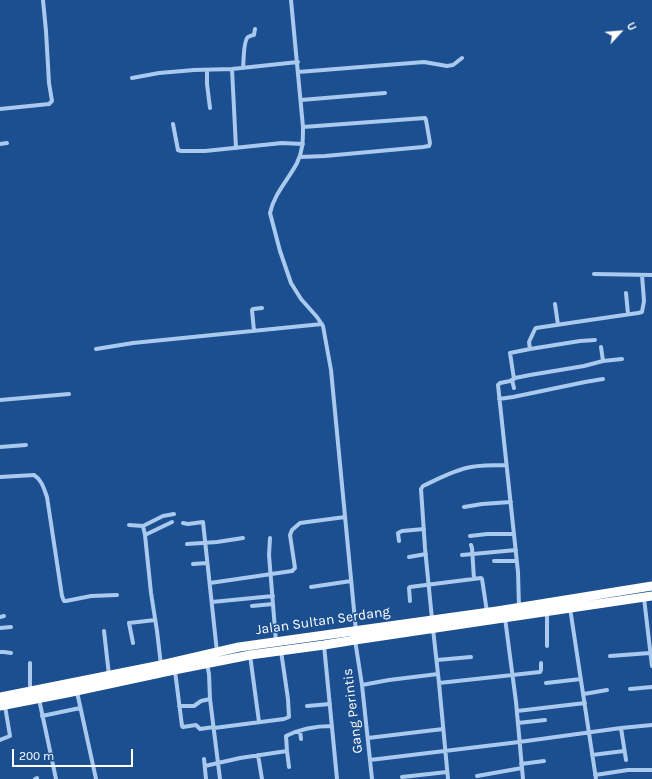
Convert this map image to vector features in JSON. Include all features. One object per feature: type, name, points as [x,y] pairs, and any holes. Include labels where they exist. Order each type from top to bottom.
[{"type":"highway","name":"Jalan Sultan Serdang","points":[[2,703],[39,699],[109,675],[239,647],[355,635],[433,624],[505,618],[570,608],[652,586]]},
{"type":"highway","name":"Jalan Sultan Serdang","points":[[433,624],[487,612],[519,607],[599,599],[648,597]]},
{"type":"highway","name":"Jalan Sultan Serdang","points":[[2,703],[30,691],[66,689],[77,691],[207,663],[250,655],[324,645],[355,635]]},
{"type":"street","points":[[0,109],[49,104],[52,101],[49,83],[43,0]]},
{"type":"street","points":[[291,0],[298,62],[303,144],[300,157],[274,200],[270,213],[280,251],[291,283],[301,299],[322,324]]},
{"type":"street","points":[[243,67],[246,39],[254,35],[255,29]]},
{"type":"street","points":[[298,72],[424,62],[447,66],[453,65],[462,58]]},
{"type":"street","points":[[132,78],[159,73],[232,69],[298,62]]},
{"type":"street","points":[[232,69],[236,148]]},
{"type":"street","points":[[207,70],[210,108]]},
{"type":"street","points":[[301,100],[385,93]]},
{"type":"street","points":[[300,157],[423,147],[428,146],[430,143],[426,120],[424,118],[303,127]]},
{"type":"street","points":[[173,124],[177,148],[181,152],[282,143],[303,144]]},
{"type":"street","points":[[0,144],[7,143]]},
{"type":"street","points":[[594,274],[652,275]]},
{"type":"street","points":[[530,349],[529,342],[536,329],[643,311],[644,301],[642,275]]},
{"type":"street","points":[[626,293],[628,314]]},
{"type":"street","points":[[555,304],[558,325]]},
{"type":"street","points":[[254,331],[252,310],[262,308]]},
{"type":"street","points":[[96,349],[133,343],[322,324]]},
{"type":"street","name":"Gang Perintis","points":[[322,324],[331,370],[355,635],[372,779]]},
{"type":"street","points":[[514,388],[510,353],[580,341],[595,340]]},
{"type":"street","points":[[601,347],[603,361]]},
{"type":"street","points":[[519,607],[516,550],[498,386],[499,384],[513,380],[548,372],[603,361],[622,359]]},
{"type":"street","points":[[499,399],[603,379]]},
{"type":"street","points":[[0,400],[69,394]]},
{"type":"street","points":[[0,447],[26,445]]},
{"type":"street","points":[[448,779],[421,493],[422,488],[443,477],[469,467],[506,464]]},
{"type":"street","points":[[0,477],[34,475],[42,484],[47,497],[62,596],[64,600],[66,601],[91,596],[117,594]]},
{"type":"street","points":[[464,507],[511,502]]},
{"type":"street","points":[[129,525],[143,526],[163,516],[174,514]]},
{"type":"street","points":[[163,516],[166,525]]},
{"type":"street","points":[[210,582],[271,575],[294,570],[290,533],[297,525],[306,522],[345,517]]},
{"type":"street","points":[[145,535],[172,522]]},
{"type":"street","points":[[183,523],[188,524],[203,522],[217,652]]},
{"type":"street","points":[[143,526],[161,665]]},
{"type":"street","points":[[399,541],[398,534],[402,531],[424,529]]},
{"type":"street","points":[[470,536],[487,534],[514,534]]},
{"type":"street","points":[[187,544],[217,542],[243,538]]},
{"type":"street","points":[[270,538],[269,555],[276,642]]},
{"type":"street","points":[[471,545],[474,579]]},
{"type":"street","points":[[462,555],[516,550]]},
{"type":"street","points":[[410,557],[426,554]]},
{"type":"street","points":[[494,562],[516,561]]},
{"type":"street","points":[[193,564],[207,563]]},
{"type":"street","points":[[410,601],[410,586],[482,579],[487,612]]},
{"type":"street","points":[[311,587],[351,581]]},
{"type":"street","points":[[212,602],[273,596]]},
{"type":"street","points":[[648,597],[650,653],[652,666]]},
{"type":"street","points":[[252,606],[273,604]]},
{"type":"street","points":[[570,608],[584,694],[595,777],[628,770],[652,770]]},
{"type":"street","points":[[547,611],[548,646]]},
{"type":"street","points":[[505,618],[513,675],[523,779]]},
{"type":"street","points":[[133,643],[129,623],[155,620]]},
{"type":"street","points":[[0,628],[11,627]]},
{"type":"street","points":[[104,631],[109,675]]},
{"type":"street","points":[[324,645],[337,779]]},
{"type":"street","points":[[174,670],[182,726],[184,727],[196,725],[200,729],[284,719],[290,717],[280,651]]},
{"type":"street","points":[[0,652],[11,653]]},
{"type":"street","points":[[610,656],[650,653]]},
{"type":"street","points":[[250,655],[259,722]]},
{"type":"street","points":[[437,660],[471,657]]},
{"type":"street","points":[[30,663],[30,691]]},
{"type":"street","points":[[207,663],[220,779]]},
{"type":"street","points":[[439,684],[540,672],[541,663]]},
{"type":"street","points":[[362,685],[438,674]]},
{"type":"street","points":[[546,684],[581,679]]},
{"type":"street","points":[[630,689],[652,687]]},
{"type":"street","points":[[584,694],[607,690]]},
{"type":"street","points":[[77,691],[96,779]]},
{"type":"street","points":[[179,706],[194,706],[201,701],[210,698]]},
{"type":"street","points":[[39,699],[56,779]]},
{"type":"street","points":[[0,740],[10,736],[2,703]]},
{"type":"street","points":[[517,711],[585,703]]},
{"type":"street","points":[[307,706],[330,704]]},
{"type":"street","points":[[42,716],[80,708]]},
{"type":"street","points":[[518,723],[545,720]]},
{"type":"street","points":[[370,760],[652,725]]},
{"type":"street","points":[[289,767],[286,736],[300,731],[332,726]]},
{"type":"street","points":[[621,728],[626,760]]},
{"type":"street","points":[[368,738],[443,729]]},
{"type":"street","points":[[300,731],[302,739]]},
{"type":"street","points":[[592,755],[624,750]]},
{"type":"street","points":[[205,766],[240,758],[287,751]]},
{"type":"street","points":[[258,755],[262,779]]},
{"type":"street","points":[[204,759],[206,779]]},
{"type":"street","points":[[477,776],[544,761]]},
{"type":"street","points":[[402,777],[447,772]]}]
